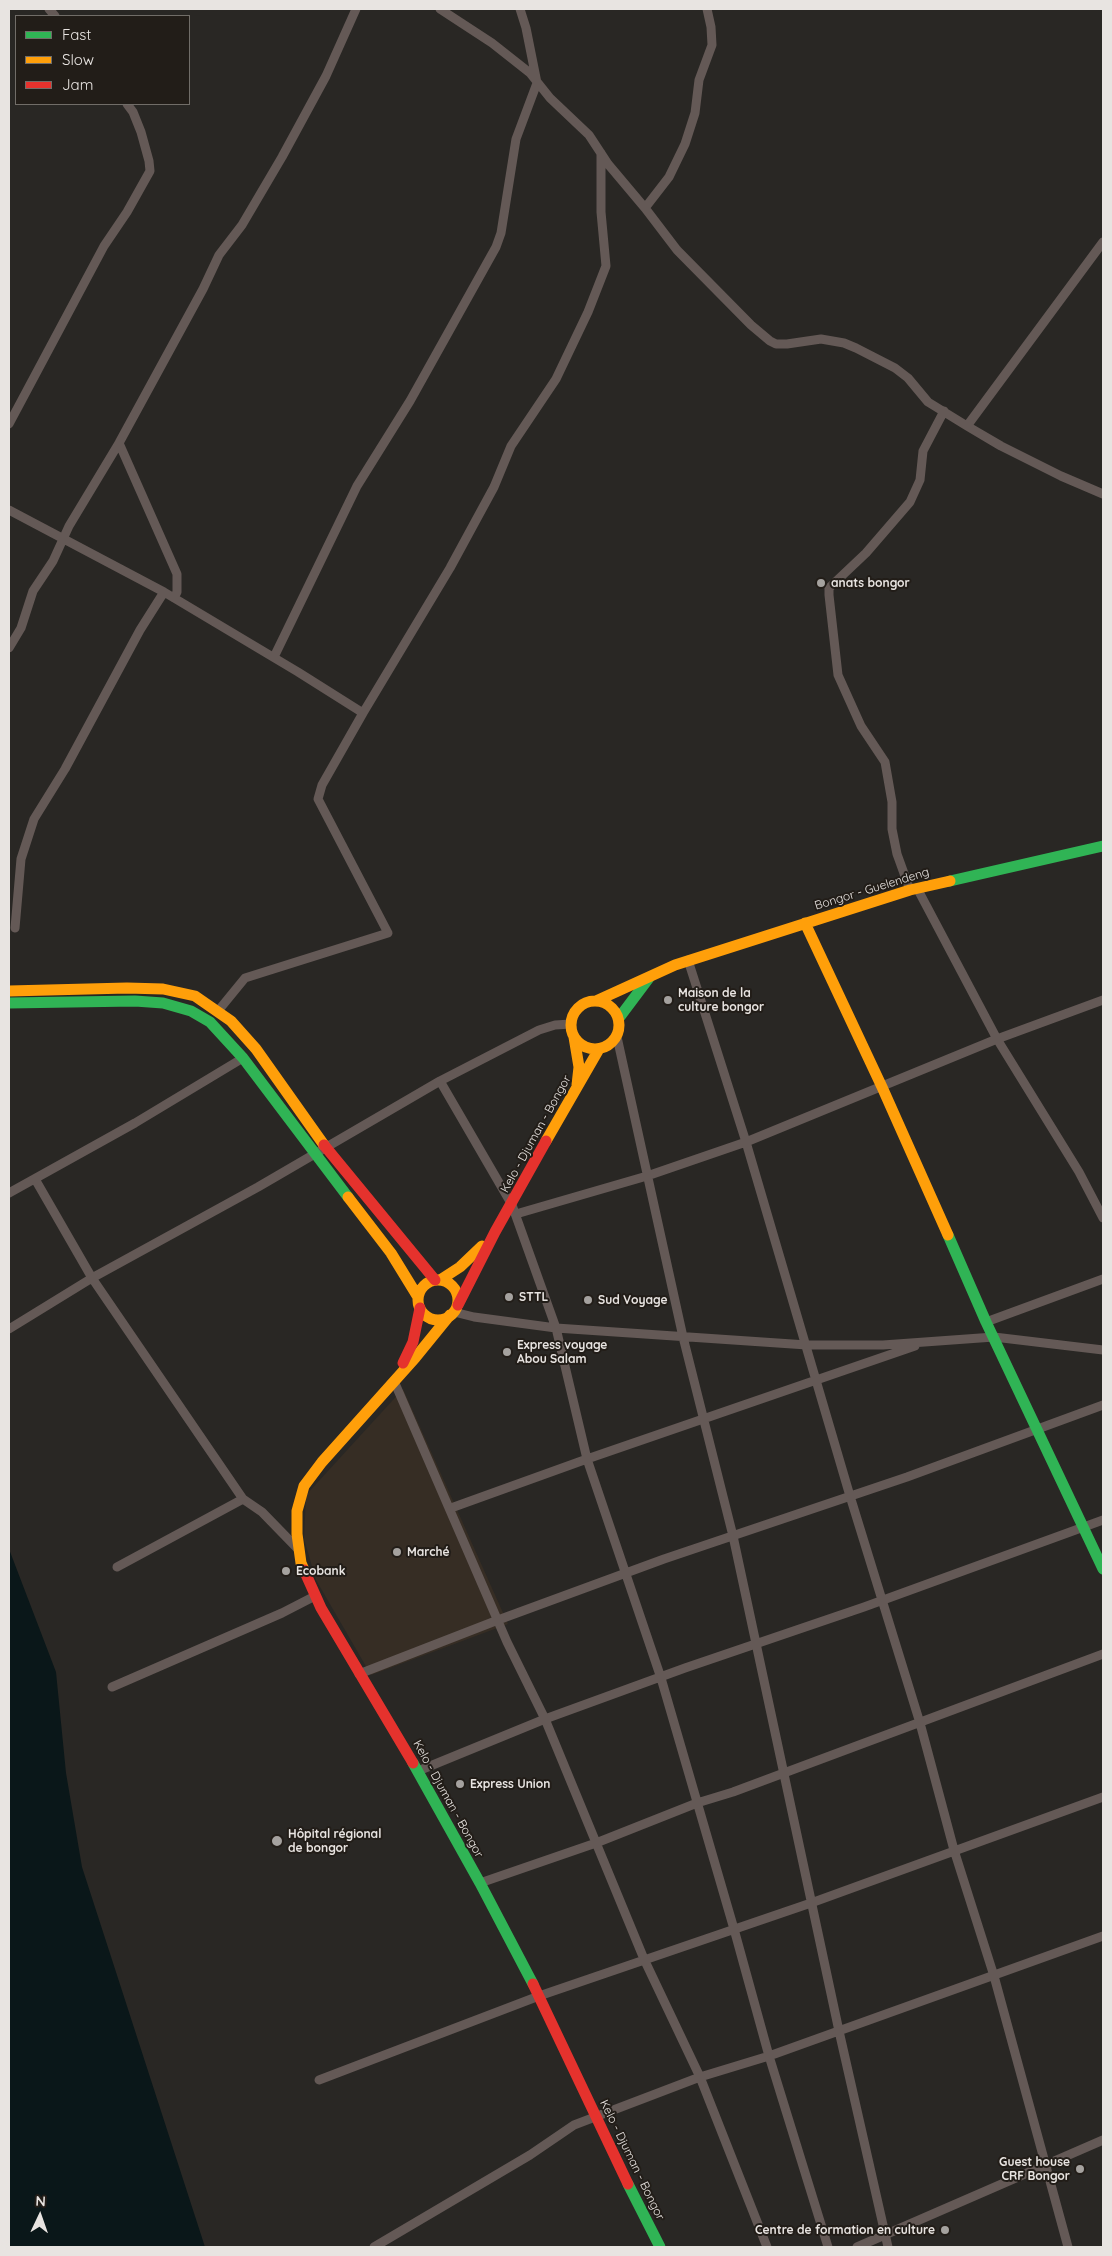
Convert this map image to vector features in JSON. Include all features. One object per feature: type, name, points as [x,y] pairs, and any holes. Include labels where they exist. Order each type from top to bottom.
[{"type":"main road","name":"Bongor - Guelendeng","points":[[596,1001],[652,974],[688,960],[914,889],[1103,846]]},
{"type":"main road","points":[[805,923],[882,1087],[986,1322],[1103,1569]]},
{"type":"main road","points":[[619,1018],[652,974]]},
{"type":"main road","points":[[9,991],[163,989],[195,996],[218,1011],[231,1021],[256,1049],[326,1148],[438,1280],[451,1284],[455,1288],[458,1299],[454,1311],[441,1320],[430,1318],[419,1303],[391,1253],[243,1058],[210,1022],[191,1011],[163,1004],[135,1001],[9,1003]]},
{"type":"main road","points":[[574,1037],[585,1047],[599,1049],[617,1037],[620,1024],[619,1018],[610,1006],[596,1001],[588,1002],[576,1010],[571,1024],[579,1067],[576,1093]]},
{"type":"main road","name":"Kelo - Djuman - Bongor","points":[[438,1280],[460,1267],[496,1232],[514,1209],[599,1049]]},
{"type":"main road","name":"Kelo - Djuman - Bongor","points":[[496,1232],[454,1311],[322,1462],[304,1486],[298,1504],[298,1548],[301,1563],[315,1596],[358,1674],[418,1771],[480,1883],[538,1996],[595,2118],[660,2247]]},
{"type":"main road","points":[[419,1303],[426,1284],[438,1280]]},
{"type":"main road","name":"Kelo - Djuman - Bongor","points":[[394,1381],[413,1342],[419,1303]]},
{"type":"street","points":[[9,648],[21,628],[33,591],[53,562],[68,526],[119,443],[203,289],[219,255],[242,225],[282,157],[326,76],[356,9]]},
{"type":"street","points":[[440,9],[503,51],[530,73],[554,102],[589,135],[677,250],[751,325],[770,341],[776,344],[787,344],[821,339],[844,343],[856,348],[882,361],[908,378],[928,402],[967,426],[1061,476],[1103,494]]},
{"type":"street","points":[[274,658],[357,486],[410,401],[496,247],[503,225],[516,139],[537,83],[526,28],[520,9]]},
{"type":"street","points":[[645,208],[669,177],[685,144],[695,113],[699,80],[712,45],[707,9]]},
{"type":"street","points":[[9,424],[104,246],[127,212],[150,171],[141,132],[133,112],[128,105]]},
{"type":"street","points":[[218,1011],[245,978],[388,933],[323,813],[318,799],[322,785],[363,713],[450,568],[494,487],[511,446],[556,379],[599,288],[607,259],[601,212],[601,153]]},
{"type":"street","points":[[967,426],[1103,242]]},
{"type":"street","points":[[944,411],[923,451],[920,480],[910,502],[866,553],[829,588],[828,595],[838,675],[861,726],[885,762],[892,802],[892,829],[897,854],[914,889],[997,1039],[1079,1172],[1103,1218]]},
{"type":"street","points":[[119,443],[177,574],[177,592],[174,598]]},
{"type":"street","points":[[9,510],[164,592],[363,713]]},
{"type":"street","points":[[15,928],[21,858],[34,819],[65,769],[140,630],[164,592]]},
{"type":"street","points":[[688,960],[746,1142],[807,1344],[850,1496],[884,1600],[920,1723],[954,1850],[994,1976],[1068,2247]]},
{"type":"street","points":[[514,1209],[647,1176],[746,1142],[997,1039],[1103,1000]]},
{"type":"street","points":[[9,1329],[92,1278],[326,1148],[440,1081],[539,1030],[555,1025],[571,1024]]},
{"type":"street","points":[[617,1037],[683,1337],[733,1536],[838,2030],[888,2247]]},
{"type":"street","points":[[9,1193],[243,1058]]},
{"type":"street","points":[[440,1081],[514,1209],[556,1328],[586,1459],[627,1573],[661,1678],[769,2056],[828,2247]]},
{"type":"street","points":[[35,1179],[92,1278],[243,1499],[262,1512],[298,1548]]},
{"type":"street","points":[[986,1322],[1103,1279]]},
{"type":"street","points":[[454,1311],[474,1317],[556,1328],[683,1337],[807,1344],[883,1345],[994,1337],[1103,1350]]},
{"type":"street","points":[[451,1508],[586,1459],[926,1342]]},
{"type":"street","points":[[394,1381],[451,1508],[498,1620],[545,1720],[644,1959],[700,2077],[767,2247]]},
{"type":"street","points":[[358,1674],[627,1573],[850,1496],[1103,1405]]},
{"type":"street","points":[[118,1567],[243,1499]]},
{"type":"street","points":[[418,1771],[545,1720],[1103,1520]]},
{"type":"street","points":[[112,1687],[282,1613],[315,1596]]},
{"type":"street","points":[[480,1883],[596,1843],[697,1803],[920,1723],[1103,1654]]},
{"type":"street","points":[[319,2080],[538,1996],[811,1903],[1103,1797]]},
{"type":"street","points":[[374,2247],[530,2155],[574,2124],[595,2118],[700,2077],[769,2056],[1103,1936]]},
{"type":"street","points":[[857,2247],[1046,2163],[1103,2140]]},
{"type":"shaded area","points":[[403,1389],[508,1624],[371,1675],[316,1580],[304,1539],[306,1495]]},
{"type":"shaded area","points":[[9,1549],[56,1672],[66,1773],[82,1867],[205,2247],[9,2247]]},
{"type":"traffic: fast","points":[[950,881],[1103,846]]},
{"type":"traffic: fast","points":[[619,1018],[649,978]]},
{"type":"traffic: fast","points":[[9,1003],[135,1001],[163,1003],[191,1011],[210,1022],[243,1058],[348,1197]]},
{"type":"traffic: fast","points":[[948,1235],[986,1322],[1103,1569]]},
{"type":"traffic: fast","points":[[413,1763],[480,1883],[533,1984]]},
{"type":"traffic: fast","points":[[628,2184],[660,2247]]},
{"type":"traffic: slow","points":[[596,1001],[675,965],[910,890],[950,881]]},
{"type":"traffic: slow","points":[[805,923],[882,1087],[948,1235]]},
{"type":"traffic: slow","points":[[9,991],[127,988],[163,989],[195,996],[231,1021],[256,1049],[324,1145]]},
{"type":"traffic: slow","points":[[590,1001],[600,1001],[609,1005],[615,1011],[619,1025],[615,1039],[609,1045],[600,1049],[590,1049],[581,1045],[575,1039],[571,1030],[571,1020],[575,1011],[581,1005],[590,1001]]},
{"type":"traffic: slow","points":[[574,1037],[579,1067],[577,1085]]},
{"type":"traffic: slow","points":[[546,1141],[599,1049]]},
{"type":"traffic: slow","points":[[348,1197],[391,1253],[418,1297]]},
{"type":"traffic: slow","points":[[440,1280],[460,1267],[482,1246]]},
{"type":"traffic: slow","points":[[442,1280],[449,1283],[455,1289],[458,1300],[457,1308],[449,1317],[442,1320],[434,1320],[427,1317],[419,1308],[418,1296],[421,1289],[430,1281],[442,1280]]},
{"type":"traffic: slow","points":[[304,1570],[301,1563],[297,1534],[297,1511],[304,1486],[322,1462],[415,1358],[450,1315]]},
{"type":"traffic: jam","points":[[458,1305],[495,1232],[546,1141]]},
{"type":"traffic: jam","points":[[324,1145],[435,1280]]},
{"type":"traffic: jam","points":[[403,1363],[413,1342],[420,1308]]},
{"type":"traffic: jam","points":[[304,1570],[321,1608],[413,1763]]},
{"type":"traffic: jam","points":[[533,1984],[628,2184]]},
{"type":"place","name":"anats bongor","points":[[821,583]]},
{"type":"place","name":"Maison de la culture bongor","points":[[668,1000]]},
{"type":"place","name":"STTL","points":[[509,1297]]},
{"type":"place","name":"Sud Voyage","points":[[588,1300]]},
{"type":"place","name":"Express voyage Abou Salam","points":[[507,1352]]},
{"type":"place","name":"Marché","points":[[397,1552]]},
{"type":"place","name":"Ecobank","points":[[286,1571]]},
{"type":"place","name":"Express Union","points":[[460,1784]]},
{"type":"place","name":"Hôpital régional de bongor","points":[[277,1841]]},
{"type":"place","name":"Guest house CRF Bongor","points":[[1080,2169]]},
{"type":"place","name":"Centre de formation en culture","points":[[945,2230]]}]
